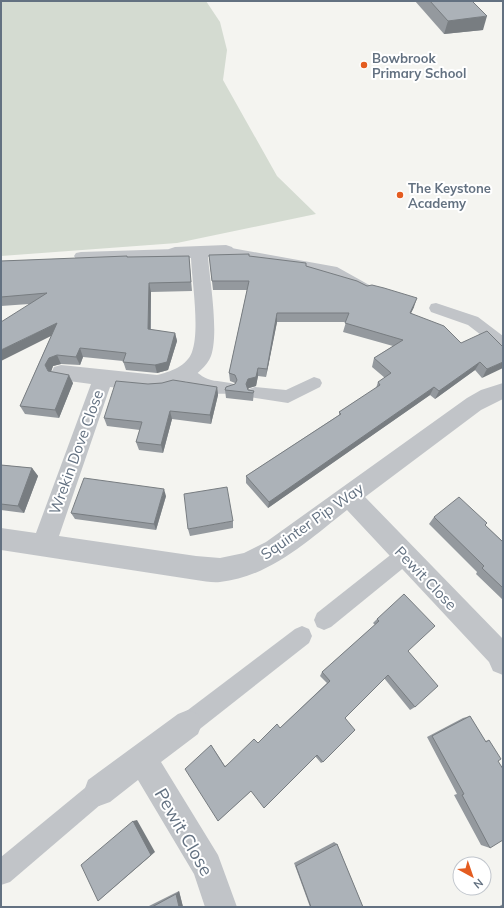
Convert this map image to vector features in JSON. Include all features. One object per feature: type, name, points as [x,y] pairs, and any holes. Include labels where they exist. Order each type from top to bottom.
[{"type":"street","points":[[175,253],[226,251]]},
{"type":"street","name":"Wrekin Dove Close","points":[[44,544],[103,378],[157,383],[176,378],[186,372],[201,355],[206,334],[199,252]]},
{"type":"street","points":[[61,373],[103,378]]},
{"type":"street","name":"Squinter Pip Way","points":[[1,539],[44,544],[196,568],[220,570],[247,564],[275,550],[474,404],[488,396],[503,391]]},
{"type":"street","name":"Pewit Close","points":[[349,496],[498,653],[503,661]]},
{"type":"street","points":[[99,791],[188,724]]},
{"type":"street","name":"Pewit Close","points":[[142,759],[208,866],[221,907]]},
{"type":"lane","points":[[226,251],[337,272],[366,288]]},
{"type":"lane","points":[[81,256],[175,253]]},
{"type":"lane","points":[[436,308],[473,321],[503,344]]},
{"type":"lane","points":[[186,372],[204,385],[228,388]]},
{"type":"lane","points":[[255,393],[288,397],[314,383]]},
{"type":"lane","points":[[324,620],[404,555]]},
{"type":"lane","points":[[188,724],[302,636]]},
{"type":"lane","points":[[1,873],[99,791]]},
{"type":"shaded area","points":[[1,1],[206,1],[220,22],[227,50],[223,80],[277,176],[316,214],[177,243],[1,256]]},
{"type":"building","points":[[430,1],[472,1],[487,16],[448,21]]},
{"type":"building","points":[[249,254],[249,256],[306,263],[306,266],[357,281],[367,286],[372,285],[417,298],[410,313],[444,326],[461,343],[487,331],[503,347],[503,362],[487,369],[480,362],[439,391],[434,387],[269,502],[246,476],[341,414],[339,412],[380,385],[378,382],[391,373],[374,358],[403,340],[345,323],[349,313],[277,313],[267,369],[258,368],[256,377],[248,379],[246,384],[248,390],[254,391],[253,393],[225,390],[226,387],[235,384],[237,380],[235,375],[229,373],[249,281],[212,281],[209,255]]},
{"type":"building","points":[[127,256],[189,256],[191,282],[149,283],[148,329],[175,333],[167,362],[155,365],[123,362],[126,353],[80,348],[76,357],[57,355],[49,358],[45,365],[48,371],[69,375],[55,410],[20,406],[57,323],[1,350],[1,322],[47,293],[1,297],[1,261]]},
{"type":"building","points":[[173,380],[217,387],[210,415],[170,411],[161,445],[136,442],[142,422],[104,418],[116,381],[148,384],[162,383]]},
{"type":"building","points":[[1,465],[32,468],[18,506],[1,504]]},
{"type":"building","points":[[84,478],[164,489],[154,524],[71,513]]},
{"type":"building","points":[[227,487],[233,521],[188,529],[184,494]]},
{"type":"building","points":[[459,497],[487,523],[485,525],[503,542],[503,588],[482,568],[484,566],[434,517]]},
{"type":"building","points":[[404,594],[435,626],[408,651],[438,686],[415,707],[388,675],[345,718],[355,730],[323,762],[317,755],[264,808],[251,791],[218,821],[185,769],[211,745],[225,767],[254,739],[258,743],[277,724],[280,728],[330,681],[322,672],[379,621],[377,619]]},
{"type":"building","points":[[470,716],[486,742],[489,740],[501,759],[498,761],[503,769],[503,840],[490,848],[462,795],[464,794],[432,736]]},
{"type":"building","points":[[133,821],[151,855],[98,901],[81,865]]},
{"type":"building","points":[[337,844],[363,907],[311,907],[296,866]]},
{"type":"building","points":[[176,894],[179,907],[152,907]]},
{"type":"place","name":"Bowbrook Primary School","points":[[364,65]]},
{"type":"place","name":"The Keystone Academy","points":[[400,195]]}]
